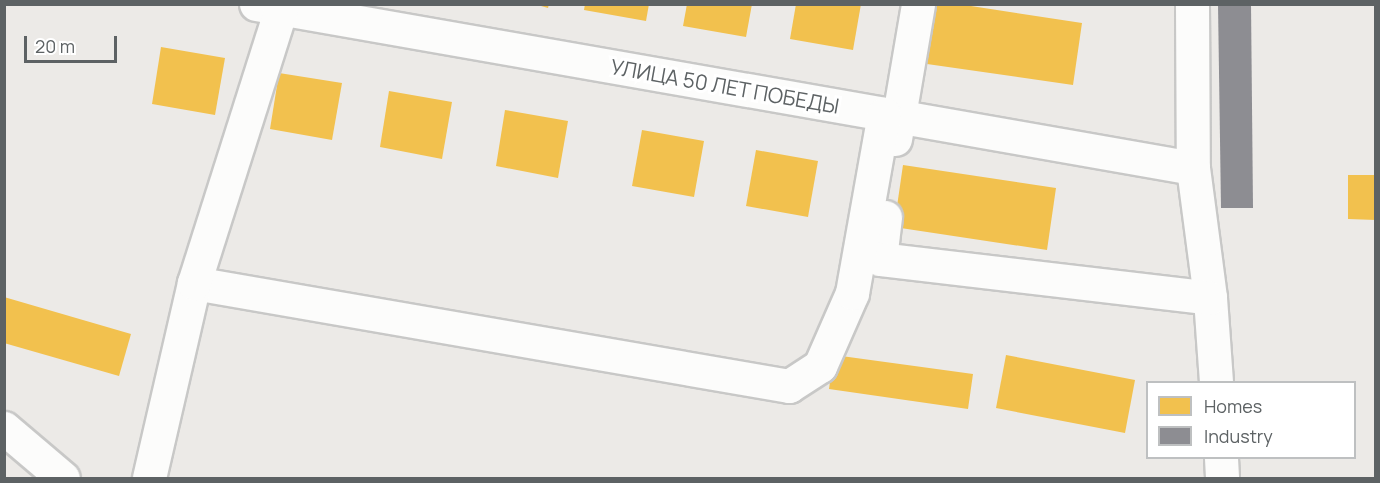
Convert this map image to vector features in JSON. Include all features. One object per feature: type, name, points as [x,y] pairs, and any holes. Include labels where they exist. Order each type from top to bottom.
[{"type":"street","points":[[194,283],[789,386],[820,366],[852,293],[918,4]]},
{"type":"street","points":[[1184,6],[1193,168],[1210,298],[1216,381]]},
{"type":"street","points":[[149,478],[194,283],[268,7]]},
{"type":"street","name":"УЛИЦА 50 ЛЕТ ПОБЕДЫ","points":[[268,7],[1193,168]]},
{"type":"street","points":[[891,115],[880,259],[1210,298]]},
{"type":"street","points":[[4,428],[63,478]]},
{"type":"street","points":[[1221,459],[1222,478]]},
{"type":"building: Homes","points":[[534,4],[549,4],[548,8]]},
{"type":"building: Homes","points":[[585,4],[649,4],[646,21],[584,10]]},
{"type":"building: Homes","points":[[687,4],[752,4],[746,37],[683,26]]},
{"type":"building: Homes","points":[[796,4],[861,4],[853,50],[790,39]]},
{"type":"building: Homes","points":[[929,4],[958,4],[1082,23],[1073,85],[920,63]]},
{"type":"building: Homes","points":[[161,47],[225,58],[215,115],[152,104]]},
{"type":"building: Homes","points":[[279,73],[342,83],[332,140],[270,129]]},
{"type":"building: Homes","points":[[389,91],[452,102],[442,159],[380,147]]},
{"type":"building: Homes","points":[[505,110],[568,121],[558,178],[496,166]]},
{"type":"building: Homes","points":[[642,130],[704,141],[694,197],[632,186]]},
{"type":"building: Homes","points":[[756,150],[818,161],[808,217],[746,206]]},
{"type":"building: Homes","points":[[903,165],[1056,188],[1047,250],[894,227]]},
{"type":"building: Homes","points":[[1348,175],[1376,175],[1376,220],[1348,219]]},
{"type":"building: Homes","points":[[4,297],[131,334],[119,376],[4,343]]},
{"type":"building: Homes","points":[[834,355],[973,374],[968,409],[829,389]]},
{"type":"building: Homes","points":[[1006,355],[1135,380],[1125,433],[996,408]]},
{"type":"building: Industry","points":[[1218,4],[1251,4],[1253,208],[1221,208]]}]
